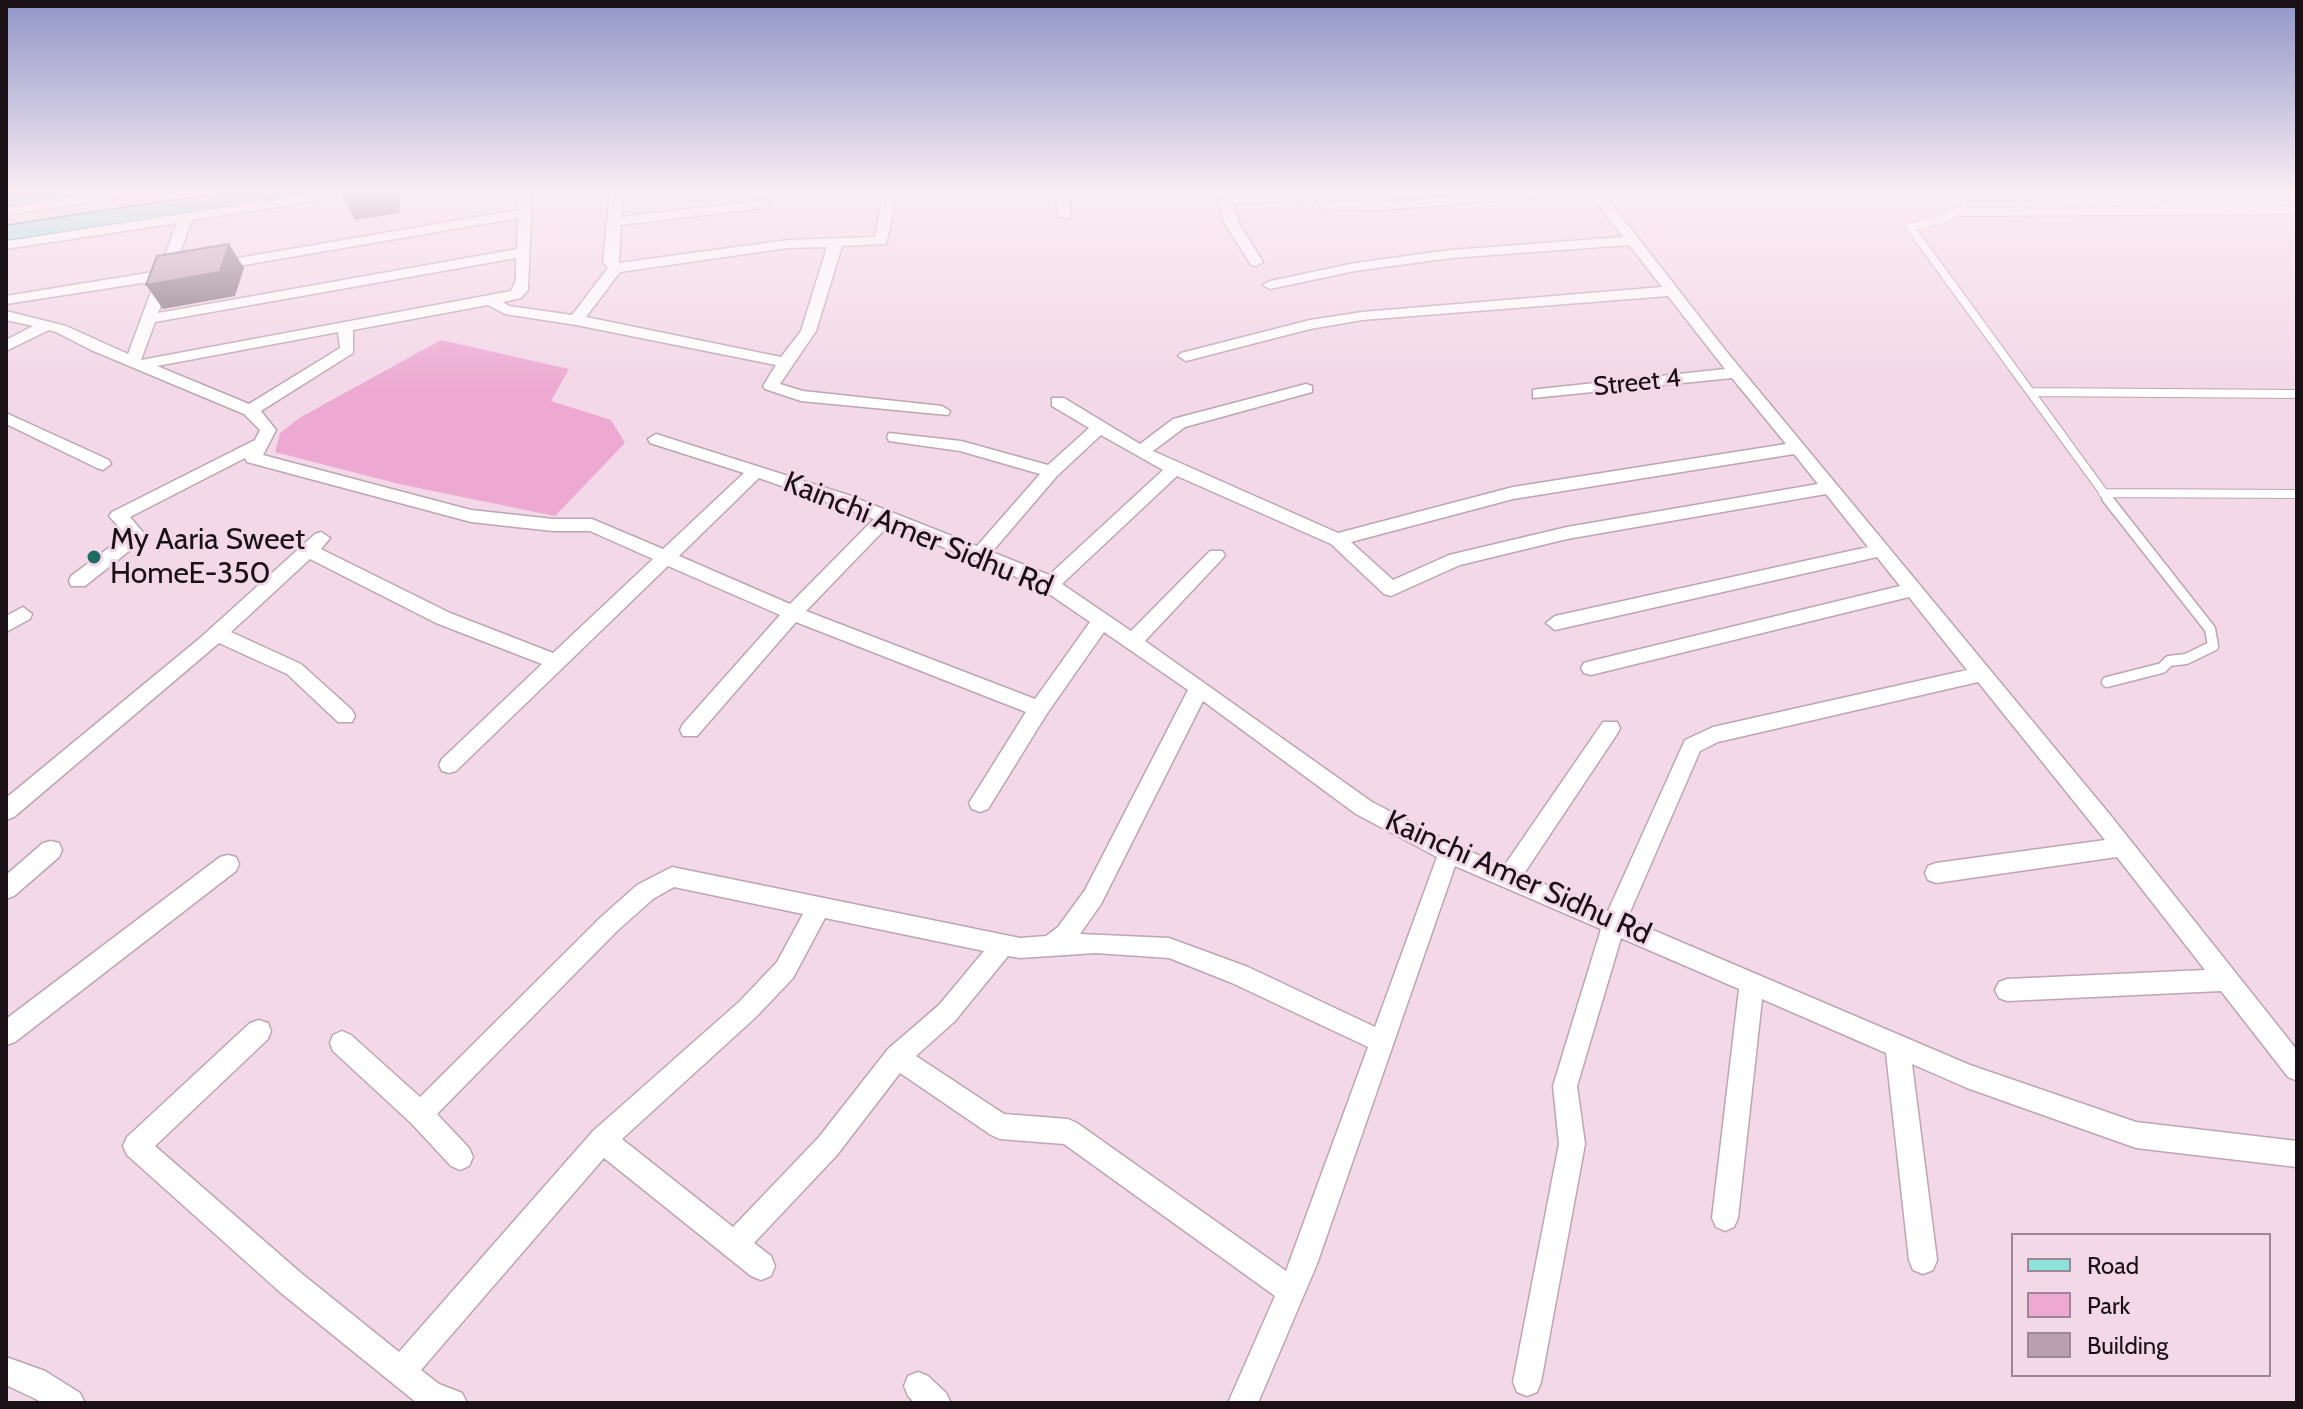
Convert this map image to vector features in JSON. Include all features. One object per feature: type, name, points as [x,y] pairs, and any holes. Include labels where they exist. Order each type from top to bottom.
[{"type":"street","points":[[137,362],[170,259]]},
{"type":"street","points":[[6,300],[254,259]]},
{"type":"street","points":[[149,319],[486,259]]},
{"type":"street","points":[[137,362],[516,295],[521,290],[523,259]]},
{"type":"street","points":[[610,259],[615,268]]},
{"type":"street","points":[[576,320],[615,268],[682,259]]},
{"type":"street","points":[[831,259],[808,331],[771,386],[801,396],[942,411]]},
{"type":"street","points":[[1270,285],[1355,267],[1416,259]]},
{"type":"street","points":[[1646,259],[2122,847],[2297,1069]]},
{"type":"street","points":[[1186,356],[1310,325],[1362,316],[1671,291]]},
{"type":"street","points":[[491,300],[505,310],[576,320],[785,362]]},
{"type":"street","points":[[6,315],[46,326],[250,410],[268,430],[253,458],[471,516],[553,525],[592,525],[793,613],[1039,709]]},
{"type":"street","points":[[6,346],[46,326]]},
{"type":"street","points":[[250,410],[348,350],[345,327]]},
{"type":"street","name":"Street 4","points":[[1539,394],[1736,373]]},
{"type":"street","points":[[1141,452],[1179,423],[1306,389]]},
{"type":"street","points":[[1058,402],[1141,452],[1337,540],[1391,589],[1455,560],[1567,533],[1830,488]]},
{"type":"street","points":[[6,418],[103,464]]},
{"type":"street","points":[[980,555],[1051,472],[1098,428]]},
{"type":"street","points":[[895,437],[961,446],[1051,472]]},
{"type":"street","name":"Kainchi Amer Sidhu Rd","points":[[656,439],[842,499],[1050,585],[1364,808],[1449,853],[1967,1076],[2136,1135],[2297,1154]]},
{"type":"street","points":[[78,581],[137,536],[118,516],[258,444]]},
{"type":"street","points":[[1337,540],[1513,493],[1798,448]]},
{"type":"street","points":[[1050,585],[1175,468]]},
{"type":"street","points":[[449,765],[756,471]]},
{"type":"street","points":[[690,730],[793,613],[886,517]]},
{"type":"street","points":[[6,811],[218,634],[315,544],[443,618],[556,662]]},
{"type":"street","points":[[1555,623],[1881,550]]},
{"type":"street","points":[[1132,642],[1216,555]]},
{"type":"street","points":[[1591,668],[1913,589]]},
{"type":"street","points":[[6,625],[23,614]]},
{"type":"street","points":[[980,803],[1039,709],[1102,620]]},
{"type":"street","points":[[218,634],[294,669],[345,716]]},
{"type":"street","points":[[1527,1382],[1572,1144],[1565,1086],[1614,922],[1692,746],[1713,735],[1783,717],[1981,674]]},
{"type":"street","points":[[1051,946],[1066,934],[1093,897],[1199,689]]},
{"type":"street","points":[[1508,878],[1610,728]]},
{"type":"street","points":[[1936,873],[2122,847]]},
{"type":"street","points":[[6,889],[51,850]]},
{"type":"street","points":[[1243,1403],[1292,1292],[1384,1043],[1449,853]]},
{"type":"street","points":[[6,1034],[228,864]]},
{"type":"street","points":[[420,1114],[608,925],[645,892],[672,877],[1020,948],[1096,943],[1169,948],[1240,975],[1384,1043]]},
{"type":"street","points":[[401,1371],[602,1140],[748,1009],[785,970],[819,907]]},
{"type":"street","points":[[734,1245],[828,1146],[897,1057],[947,1013],[1004,944]]},
{"type":"street","points":[[2007,990],[2227,980]]},
{"type":"street","points":[[1725,1218],[1752,982]]},
{"type":"street","points":[[259,1031],[136,1146],[291,1283],[430,1395],[452,1403]]},
{"type":"street","points":[[342,1043],[420,1114],[460,1157]]},
{"type":"street","points":[[1897,1045],[1923,1260]]},
{"type":"street","points":[[897,1057],[1000,1126],[1068,1132],[1292,1292]]},
{"type":"street","points":[[602,1140],[761,1266]]},
{"type":"street","points":[[6,1371],[35,1381],[70,1403]]},
{"type":"lane","points":[[1933,259],[2103,493],[2210,629],[2213,646],[2186,659],[2169,661],[2162,668],[2107,682]]},
{"type":"lane","points":[[2031,392],[2297,394]]},
{"type":"lane","points":[[2103,493],[2297,494]]},
{"type":"green space","points":[[441,340],[569,369],[551,401],[611,420],[625,443],[555,516],[399,484],[275,452],[280,433],[301,417]]},
{"type":"building","points":[[156,259],[224,259],[220,272],[146,285]]},
{"type":"place","name":"My Aaria Sweet HomeE-350","points":[[94,557]]}]
